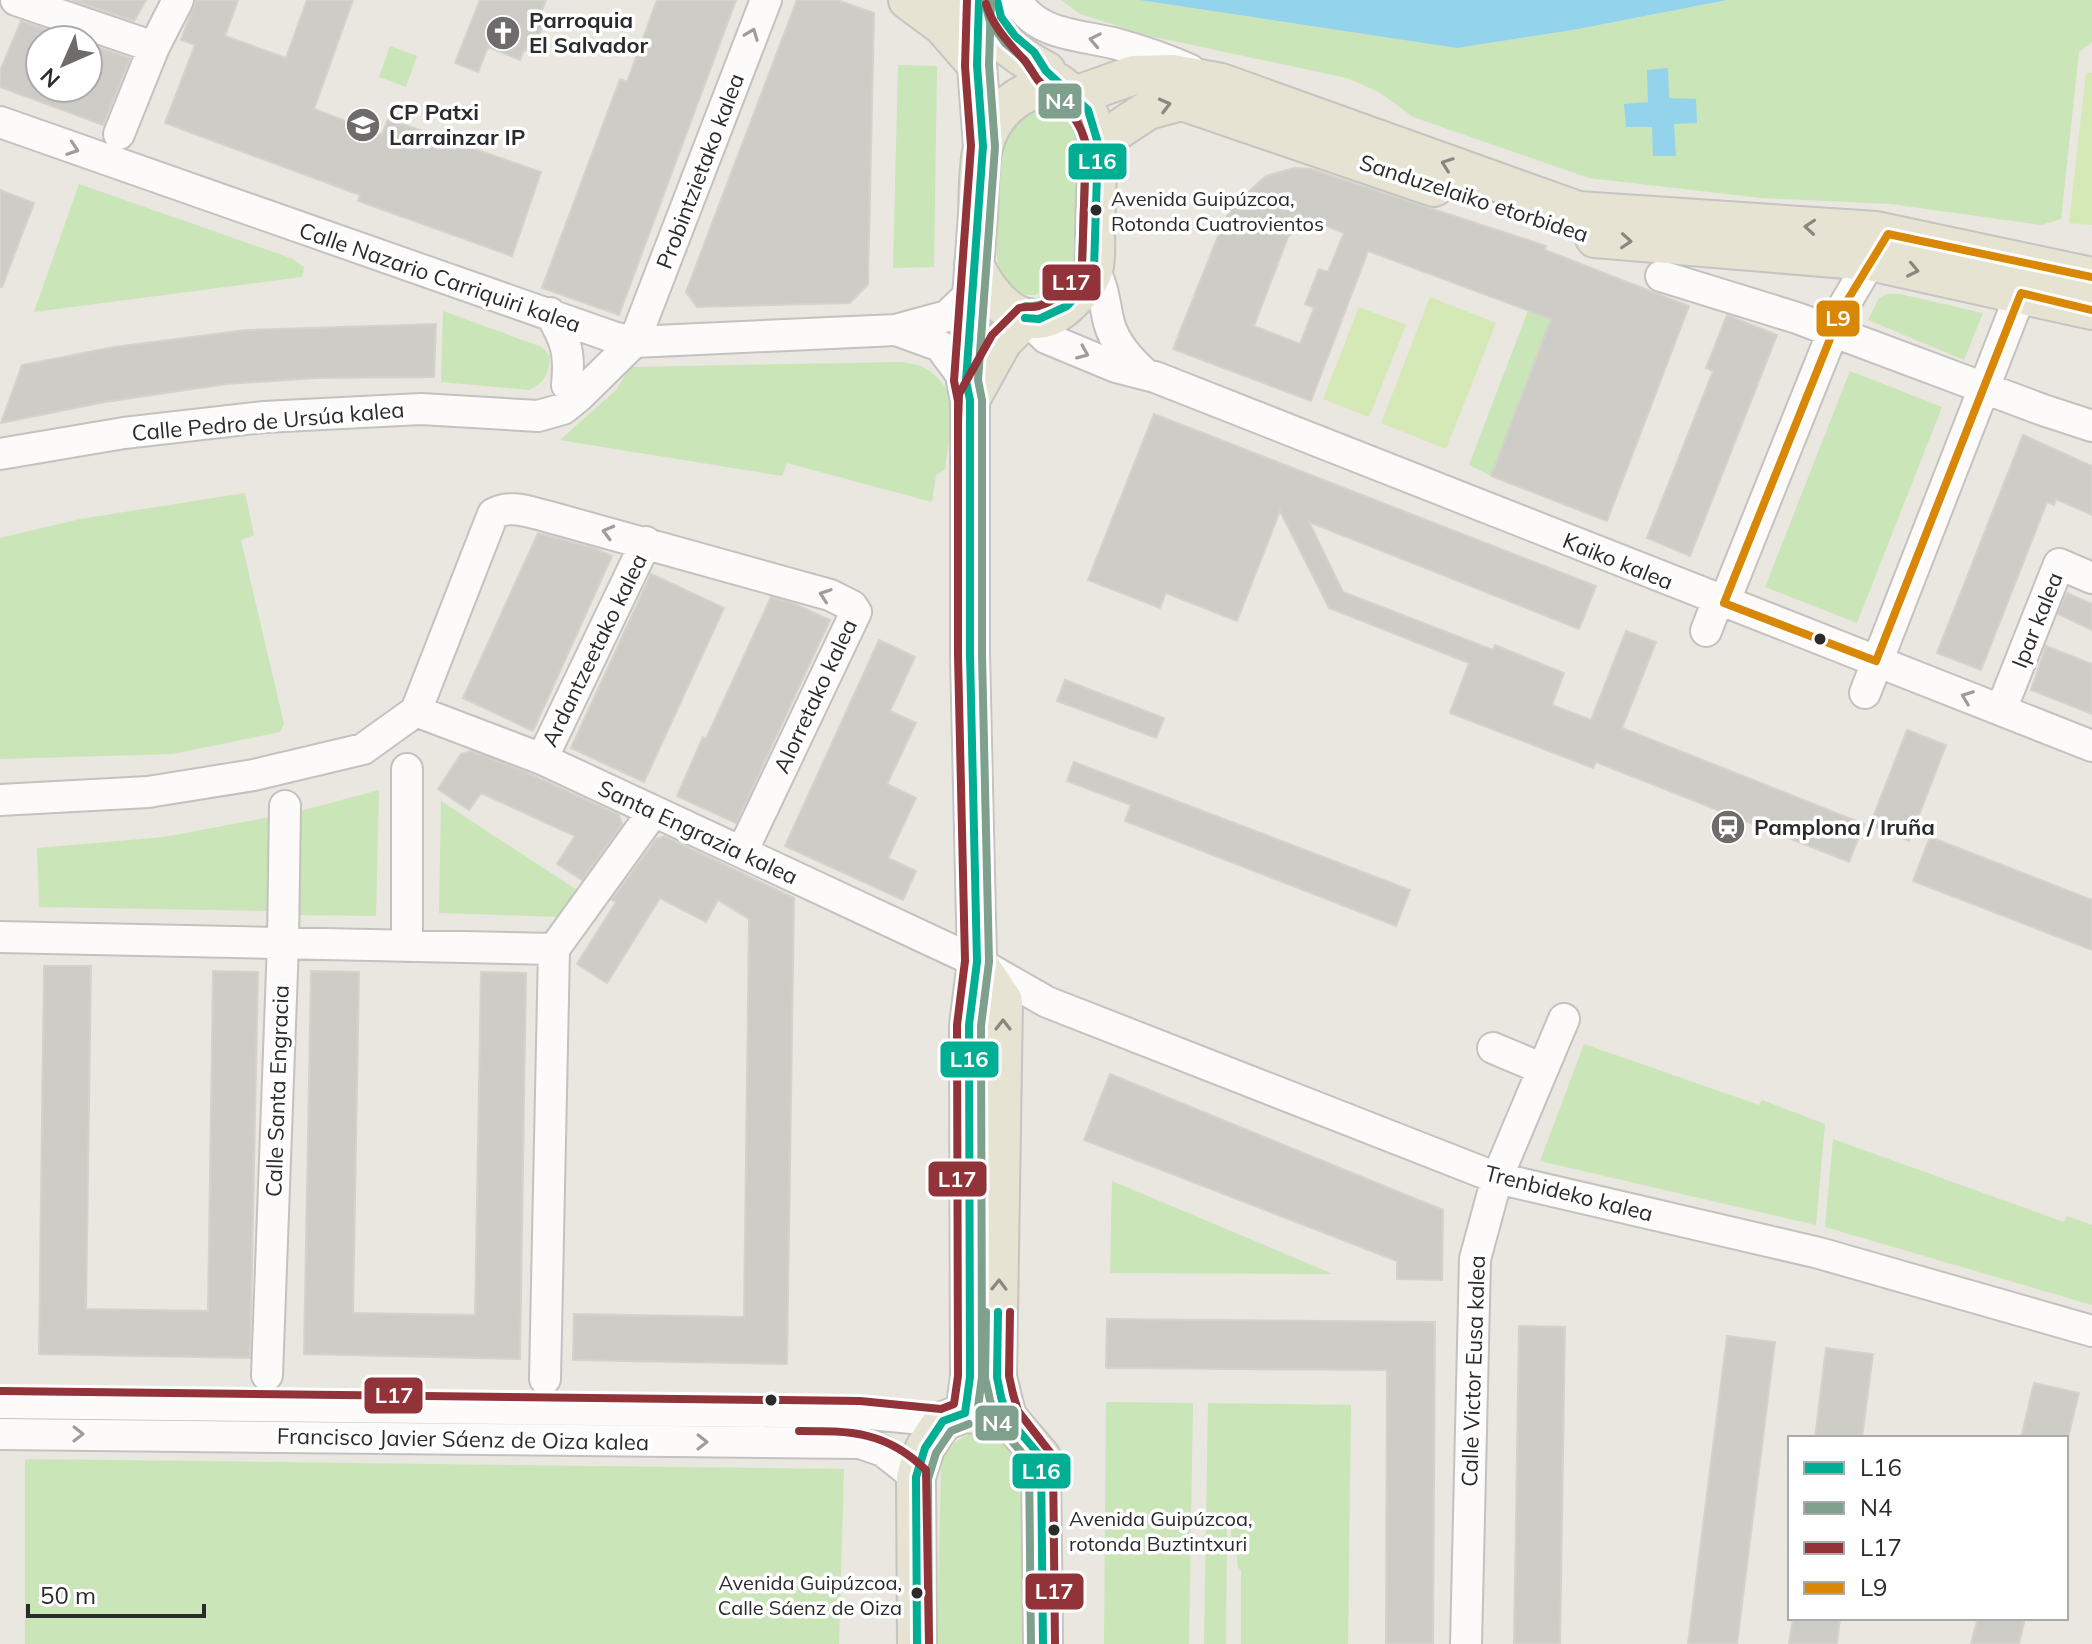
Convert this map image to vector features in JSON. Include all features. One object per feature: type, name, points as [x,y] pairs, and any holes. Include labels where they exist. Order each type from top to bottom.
[{"type":"main road","points":[[908,0],[943,26],[977,65],[983,146],[968,390],[977,962],[969,1025],[970,1377],[954,1417],[925,1448],[916,1477],[917,1644]]},
{"type":"main road","points":[[968,390],[1002,342],[1027,319],[1052,315],[1067,306],[1082,290],[1094,269],[1098,143],[1088,110],[1060,84],[1021,58],[990,4]]},
{"type":"main road","name":"Sanduzelaiko etorbidea","points":[[983,146],[995,121],[1023,93],[1060,84],[1172,74],[1221,83],[1578,211],[1879,247],[2092,277]]},
{"type":"main road","name":"Sanduzelaiko etorbidea","points":[[1098,143],[1148,110],[1182,101],[1583,237],[1813,255],[1879,247],[2021,293],[2092,310]]},
{"type":"main road","points":[[973,278],[1008,310],[1027,319]]},
{"type":"main road","points":[[977,962],[1003,1001],[997,1377],[1007,1417],[1041,1457],[1043,1644]]},
{"type":"main road","points":[[954,1417],[1007,1417]]},
{"type":"street","points":[[16,0],[154,47]]},
{"type":"street","points":[[119,134],[154,47],[178,0]]},
{"type":"street","name":"Probintzietako kalea","points":[[623,340],[766,0]]},
{"type":"street","points":[[977,65],[990,4]]},
{"type":"street","name":"Sanduzelaiko etorbidea","points":[[990,4],[1052,31],[1122,46],[1173,62],[1221,83]]},
{"type":"street","name":"Calle Nazario Carriquiri kalea","points":[[0,122],[623,340],[896,330],[947,316],[973,278]]},
{"type":"street","points":[[1706,631],[1721,602],[1838,321],[1879,247]]},
{"type":"street","points":[[1813,255],[1826,273],[1838,321]]},
{"type":"street","name":"Kaiko kalea","points":[[1094,269],[1104,287],[1115,340],[1145,374]]},
{"type":"street","points":[[1661,276],[1797,318],[1838,321],[1984,386],[2092,426]]},
{"type":"street","points":[[1865,693],[2021,293]]},
{"type":"street","points":[[550,313],[569,354],[567,385]]},
{"type":"street","name":"Kaiko kalea","points":[[1027,319],[1046,338],[1116,367],[1145,374],[2092,746]]},
{"type":"street","name":"Calle Nazario Carriquiri kalea","points":[[896,330],[940,346],[968,390]]},
{"type":"street","points":[[538,416],[603,342],[623,340]]},
{"type":"street","name":"Calle Pedro de Ursúa kalea","points":[[0,454],[124,433],[264,417],[421,409],[538,416],[563,409],[623,340]]},
{"type":"street","name":"Ardantzeetako kalea","points":[[416,711],[493,514],[500,510],[512,509],[646,542],[737,569]]},
{"type":"street","name":"Ardantzeetako kalea","points":[[542,759],[646,542]]},
{"type":"street","name":"Ipar kalea","points":[[2001,710],[2059,564],[2092,578]]},
{"type":"street","name":"Alorretako kalea","points":[[737,569],[830,595],[852,606],[856,612],[742,852]]},
{"type":"street","points":[[0,800],[148,792],[254,775],[363,749],[416,711]]},
{"type":"street","name":"Santa Engrazia kalea","points":[[416,711],[542,759],[977,962]]},
{"type":"street","points":[[407,769],[407,946]]},
{"type":"street","name":"Calle Santa Engracia","points":[[267,1375],[285,806]]},
{"type":"street","points":[[545,1379],[554,949],[653,812]]},
{"type":"street","points":[[0,937],[554,949]]},
{"type":"street","name":"Trenbideko kalea","points":[[977,962],[1047,1002],[1497,1178],[1819,1253],[2092,1331]]},
{"type":"street","name":"Calle Victor Eusa kalea","points":[[1466,1644],[1475,1259],[1497,1178],[1564,1019]]},
{"type":"street","points":[[1493,1048],[1543,1069]]},
{"type":"street","name":"Francisco Javier Sáenz de Oiza kalea","points":[[0,1403],[860,1413],[954,1417]]},
{"type":"street","name":"Francisco Javier Sáenz de Oiza kalea","points":[[0,1434],[860,1443],[883,1451],[916,1477]]},
{"type":"green space","points":[[1061,0],[1139,0],[1457,48],[1573,30],[1727,0],[2092,0],[2092,42],[2079,52],[2061,219],[2041,225],[1891,204],[1761,198],[1589,178],[1413,117],[1379,92],[1347,78],[1150,36],[1080,14]]},
{"type":"green space","points":[[390,46],[417,56],[406,87],[379,77]]},
{"type":"green space","points":[[898,65],[937,66],[934,267],[893,268]]},
{"type":"green space","points":[[2086,73],[2092,73],[2092,225],[2069,223]]},
{"type":"green space","points":[[1050,99],[1078,117],[1083,240],[1072,269],[1061,281],[1036,295],[1023,294],[1010,287],[997,261],[998,198],[1005,134],[1007,121]]},
{"type":"green space","points":[[79,184],[293,259],[304,267],[302,277],[34,312]]},
{"type":"green space","points":[[1550,253],[1573,261],[1491,476],[1469,465]]},
{"type":"green space","points":[[1887,294],[1900,294],[1983,313],[1964,360],[1868,320],[1879,298]]},
{"type":"green space","points":[[1430,297],[1496,323],[1446,449],[1381,423]]},
{"type":"green space","points":[[1359,307],[1406,325],[1369,417],[1323,399]]},
{"type":"green space","points":[[443,311],[542,347],[550,356],[545,377],[529,390],[441,382]]},
{"type":"green space","points":[[901,362],[927,369],[954,400],[945,470],[936,475],[932,502],[787,463],[782,476],[560,440],[616,390],[630,367]]},
{"type":"green space","points":[[1850,371],[1942,407],[1857,623],[1765,587]]},
{"type":"green space","points":[[245,493],[254,535],[241,540],[284,724],[280,732],[172,754],[0,759],[0,538],[80,519]]},
{"type":"green space","points":[[379,790],[376,916],[298,915],[300,811]]},
{"type":"green space","points":[[441,801],[577,890],[560,917],[439,913]]},
{"type":"green space","points":[[270,817],[268,911],[39,907],[37,848],[164,837]]},
{"type":"green space","points":[[1584,1044],[1759,1105],[1762,1100],[1825,1124],[1816,1225],[1540,1161]]},
{"type":"green space","points":[[1833,1139],[2064,1222],[2067,1216],[2092,1225],[2092,1305],[1825,1227]]},
{"type":"green space","points":[[1112,1181],[1333,1274],[1110,1273]]},
{"type":"green space","points":[[1106,1402],[1193,1403],[1189,1644],[1104,1644]]},
{"type":"green space","points":[[1208,1403],[1351,1405],[1348,1644],[1241,1644],[1241,1570],[1238,1568],[1235,1538],[1231,1537],[1231,1525],[1227,1527],[1226,1644],[1204,1644]]},
{"type":"green space","points":[[980,1431],[1007,1438],[1021,1457],[1026,1495],[1023,1644],[937,1644],[941,1463],[956,1442]]},
{"type":"green space","points":[[25,1459],[844,1469],[839,1644],[25,1644]]},
{"type":"water","points":[[1139,0],[1727,0],[1573,30],[1457,48]]},
{"type":"water","points":[[1668,68],[1669,98],[1696,99],[1697,123],[1674,124],[1676,156],[1653,156],[1652,127],[1626,127],[1624,104],[1648,102],[1647,70]]},
{"type":"building","points":[[72,0],[146,0],[134,21]]},
{"type":"building","points":[[196,0],[238,0],[225,36],[286,58],[307,0],[353,0],[314,109],[382,135],[388,119],[541,172],[512,256],[358,201],[360,195],[165,123],[195,45],[181,40]]},
{"type":"building","name":"Parroquia El Salvador","points":[[480,0],[546,0],[540,16],[545,19],[533,52],[524,50],[520,60],[488,47],[478,72],[455,63]]},
{"type":"building","points":[[657,0],[736,0],[619,315],[542,288],[620,79],[627,82]]},
{"type":"building","points":[[797,0],[837,0],[874,13],[868,284],[850,303],[697,307],[686,292]]},
{"type":"building","points":[[21,21],[30,24],[24,24],[24,96],[0,87],[0,71]]},
{"type":"building","points":[[104,49],[130,58],[103,125],[46,104],[104,104]]},
{"type":"building","points":[[1294,168],[1311,169],[1546,246],[1545,250],[1689,306],[1607,521],[1491,476],[1551,319],[1368,251],[1311,401],[1173,349],[1225,219],[1234,205],[1266,176]],"holes":[[[1317,222],[1344,233],[1328,272],[1319,269],[1305,304],[1314,308],[1300,344],[1254,326],[1288,237],[1305,224]]]},
{"type":"building","points":[[0,190],[34,203],[2,287],[0,287]]},
{"type":"building","points":[[1727,315],[1777,335],[1690,556],[1647,538],[1713,371],[1706,368]]},
{"type":"building","points":[[436,324],[434,377],[317,378],[226,384],[105,402],[1,423],[22,365],[114,347],[246,330]]},
{"type":"building","points":[[1154,414],[1596,586],[1579,629],[1309,522],[1343,592],[1493,650],[1495,645],[1564,673],[1552,705],[1591,720],[1626,631],[1656,642],[1622,728],[1864,824],[1849,862],[1596,762],[1593,768],[1450,713],[1469,663],[1329,608],[1280,511],[1237,621],[1166,593],[1160,608],[1088,580]]},
{"type":"building","points":[[2023,435],[2092,466],[2092,515],[2056,499],[2054,505],[2047,502],[1981,670],[1937,653]]},
{"type":"building","points":[[538,533],[612,556],[533,731],[463,698]]},
{"type":"building","points":[[651,574],[724,608],[644,782],[571,748]]},
{"type":"building","points":[[2067,593],[2092,604],[2092,630],[2058,614]]},
{"type":"building","points":[[771,597],[830,620],[736,823],[677,796]]},
{"type":"building","points":[[879,640],[915,657],[890,711],[916,723],[887,784],[916,798],[888,858],[916,871],[903,900],[785,846]]},
{"type":"building","points":[[2046,646],[2092,664],[2092,714],[2031,690]]},
{"type":"building","points":[[1065,680],[1164,718],[1156,738],[1057,701]]},
{"type":"building","points":[[1907,730],[1946,745],[1909,841],[1870,825]]},
{"type":"building","points":[[471,751],[521,770],[619,815],[622,824],[582,880],[557,864],[575,836],[481,793],[469,810],[438,789],[461,754]]},
{"type":"building","points":[[1074,762],[1410,890],[1396,926],[1125,821],[1131,805],[1067,781]]},
{"type":"building","points":[[664,836],[794,898],[787,1364],[573,1360],[574,1314],[744,1317],[749,919],[718,900],[706,922],[660,898],[607,983],[577,964],[616,902],[612,900],[656,839]]},
{"type":"building","points":[[1930,837],[2092,900],[2092,950],[1913,881]]},
{"type":"building","points":[[44,966],[91,966],[86,1309],[208,1311],[213,971],[258,972],[250,1358],[39,1354]]},
{"type":"building","points":[[311,971],[359,972],[353,1313],[475,1315],[481,972],[526,973],[520,1359],[304,1354]]},
{"type":"building","points":[[1110,1074],[1443,1210],[1442,1280],[1397,1279],[1397,1261],[1084,1140]]},
{"type":"building","points":[[1107,1319],[1435,1322],[1433,1644],[1386,1644],[1387,1370],[1106,1368]]},
{"type":"building","points":[[1519,1326],[1565,1327],[1560,1644],[1514,1644]]},
{"type":"building","points":[[1727,1336],[1775,1342],[1737,1644],[1688,1644]]},
{"type":"building","points":[[1826,1348],[1873,1354],[1862,1436],[1815,1436]]},
{"type":"building","points":[[2034,1383],[2079,1393],[2068,1438],[2021,1436]]},
{"type":"building","points":[[1793,1620],[1840,1620],[1837,1644],[1789,1644]]},
{"type":"building","points":[[1977,1620],[2025,1620],[2019,1644],[1971,1644]]},
{"type":"transit line","name":"L17","points":[[0,1391],[860,1401],[941,1409],[954,1404],[958,1376],[957,1025],[965,961],[958,655],[958,401],[954,381],[971,146],[965,66],[967,0]]},
{"type":"transit line","name":"L16","points":[[965,1413],[970,1377],[969,1025],[977,962],[970,655],[970,400],[966,381],[983,146],[977,65],[979,0]]},
{"type":"transit line","name":"N4","points":[[977,1415],[982,1377],[981,1026],[989,962],[982,655],[982,400],[978,380],[995,147],[989,65],[991,0]]},
{"type":"transit line","name":"L16","points":[[997,0],[1001,17],[1015,36],[1034,52],[1046,71],[1088,110],[1098,143],[1094,269],[1082,290],[1067,306],[1039,319],[1025,318]]},
{"type":"transit line","name":"N4","points":[[985,3],[990,22],[1005,43],[1025,60],[1037,79],[1077,117],[1086,145],[1082,266],[1060,295],[1044,304],[1026,306]]},
{"type":"transit line","name":"L17","points":[[958,423],[959,394],[992,335],[1019,308],[1039,306],[1059,295],[1070,285],[1082,266],[1086,144],[1083,134],[1069,112],[1040,82],[1002,34],[986,4]]},
{"type":"transit line","name":"L9","points":[[1724,603],[1842,309],[1888,234],[2092,277]]},
{"type":"transit line","name":"L9","points":[[1876,661],[2021,293],[2092,310]]},
{"type":"transit line","name":"L9","points":[[1724,603],[1876,661]]},
{"type":"transit line","name":"N4","points":[[986,1312],[985,1378],[990,1400],[997,1424],[1029,1461],[1031,1644]]},
{"type":"transit line","name":"L16","points":[[998,1312],[997,1377],[1001,1397],[1007,1417],[1041,1457],[1043,1644]]},
{"type":"transit line","name":"L17","points":[[1010,1312],[1009,1376],[1018,1411],[1053,1456],[1055,1644]]},
{"type":"transit line","name":"L16","points":[[917,1644],[916,1477],[925,1448],[943,1421],[965,1413]]},
{"type":"transit line","name":"N4","points":[[929,1644],[928,1479],[936,1453],[951,1431],[969,1424]]},
{"type":"transit line","name":"L17","points":[[799,1431],[867,1436],[897,1447],[926,1470],[929,1644]]},
{"type":"place","name":"Parroquia El Salvador","points":[[503,33]]},
{"type":"place","name":"CP Patxi Larrainzar IP","points":[[363,125]]},
{"type":"place","name":"Avenida Guipúzcoa, Rotonda Cuatrovientos","points":[[1096,210]]},
{"type":"place","name":"Pamplona / Iruña","points":[[1728,827]]},
{"type":"place","name":"Avenida Guipúzcoa, rotonda Buztintxuri","points":[[1054,1530]]},
{"type":"place","name":"Avenida Guipúzcoa, Calle Sáenz de Oiza","points":[[917,1593]]}]
